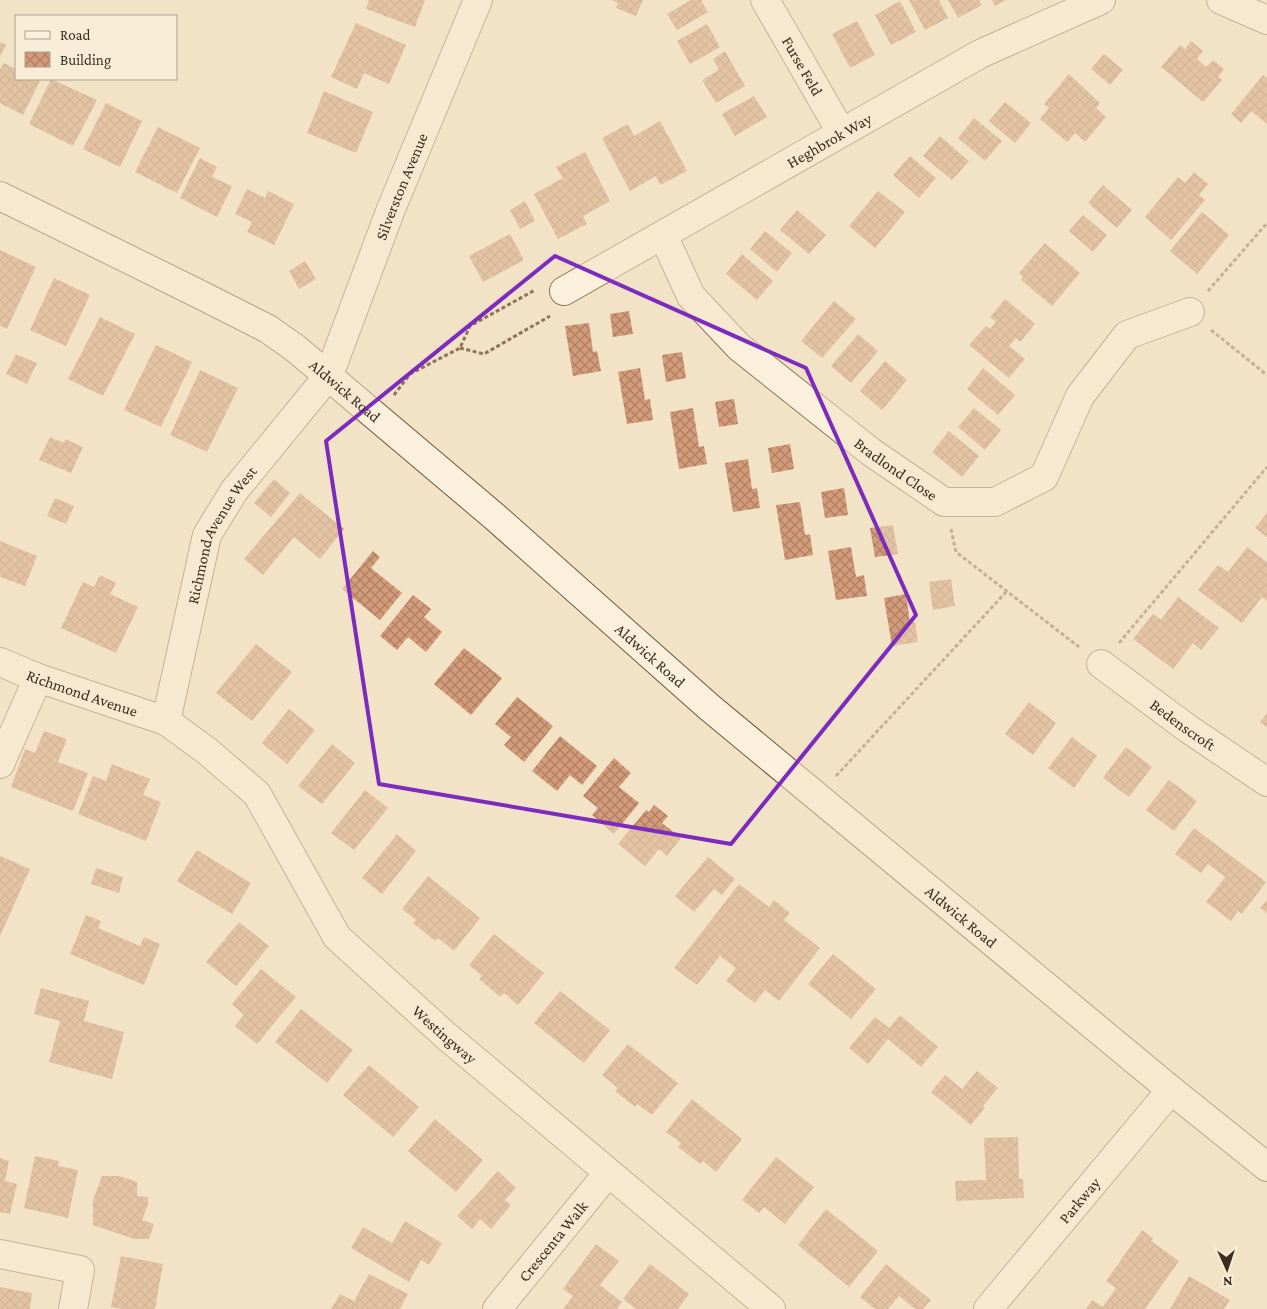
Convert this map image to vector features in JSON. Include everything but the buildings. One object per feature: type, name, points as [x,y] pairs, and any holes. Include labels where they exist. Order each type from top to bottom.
[{"type":"street","name":"Silverston Avenue","points":[[329,375],[391,209],[478,0]]},
{"type":"street","name":"Furse Feld","points":[[765,0],[841,132]]},
{"type":"street","name":"Heghbrok Way","points":[[564,291],[980,54],[1100,0]]},
{"type":"street","points":[[1221,0],[1267,20]]},
{"type":"street","name":"Aldwick Road","points":[[0,196],[268,329],[295,348],[496,517],[710,706],[1267,1168]]},
{"type":"street","name":"Bradlond Close","points":[[663,235],[691,296],[739,347],[871,452],[944,502],[995,502],[1044,477],[1080,396],[1127,335],[1190,312]]},
{"type":"street","name":"Richmond Avenue West","points":[[166,721],[207,535],[234,491],[329,375]]},
{"type":"street","name":"Richmond Avenue","points":[[0,662],[38,678],[166,721]]},
{"type":"street","name":"Bedenscroft","points":[[1101,664],[1187,728],[1267,782]]},
{"type":"street","points":[[0,764],[38,678]]},
{"type":"street","name":"Westingway","points":[[166,721],[207,751],[257,794],[337,937],[445,1035],[771,1309]]},
{"type":"street","name":"Parkway","points":[[988,1309],[1171,1090]]},
{"type":"street","name":"Crescenta Walk","points":[[497,1309],[608,1173]]},
{"type":"street","points":[[0,1254],[80,1270],[73,1309]]},
{"type":"path","points":[[1267,223],[1190,312],[1267,375]]},
{"type":"path","points":[[378,418],[410,374],[460,348],[470,326],[540,287],[564,291],[553,314],[484,354],[460,348]]},
{"type":"path","points":[[944,502],[956,552],[1101,664],[1267,467]]},
{"type":"path","points":[[817,796],[1007,591]]},
{"type":"highlighted area","points":[[555,256],[806,368],[916,615],[731,844],[379,784],[326,441]]}]
